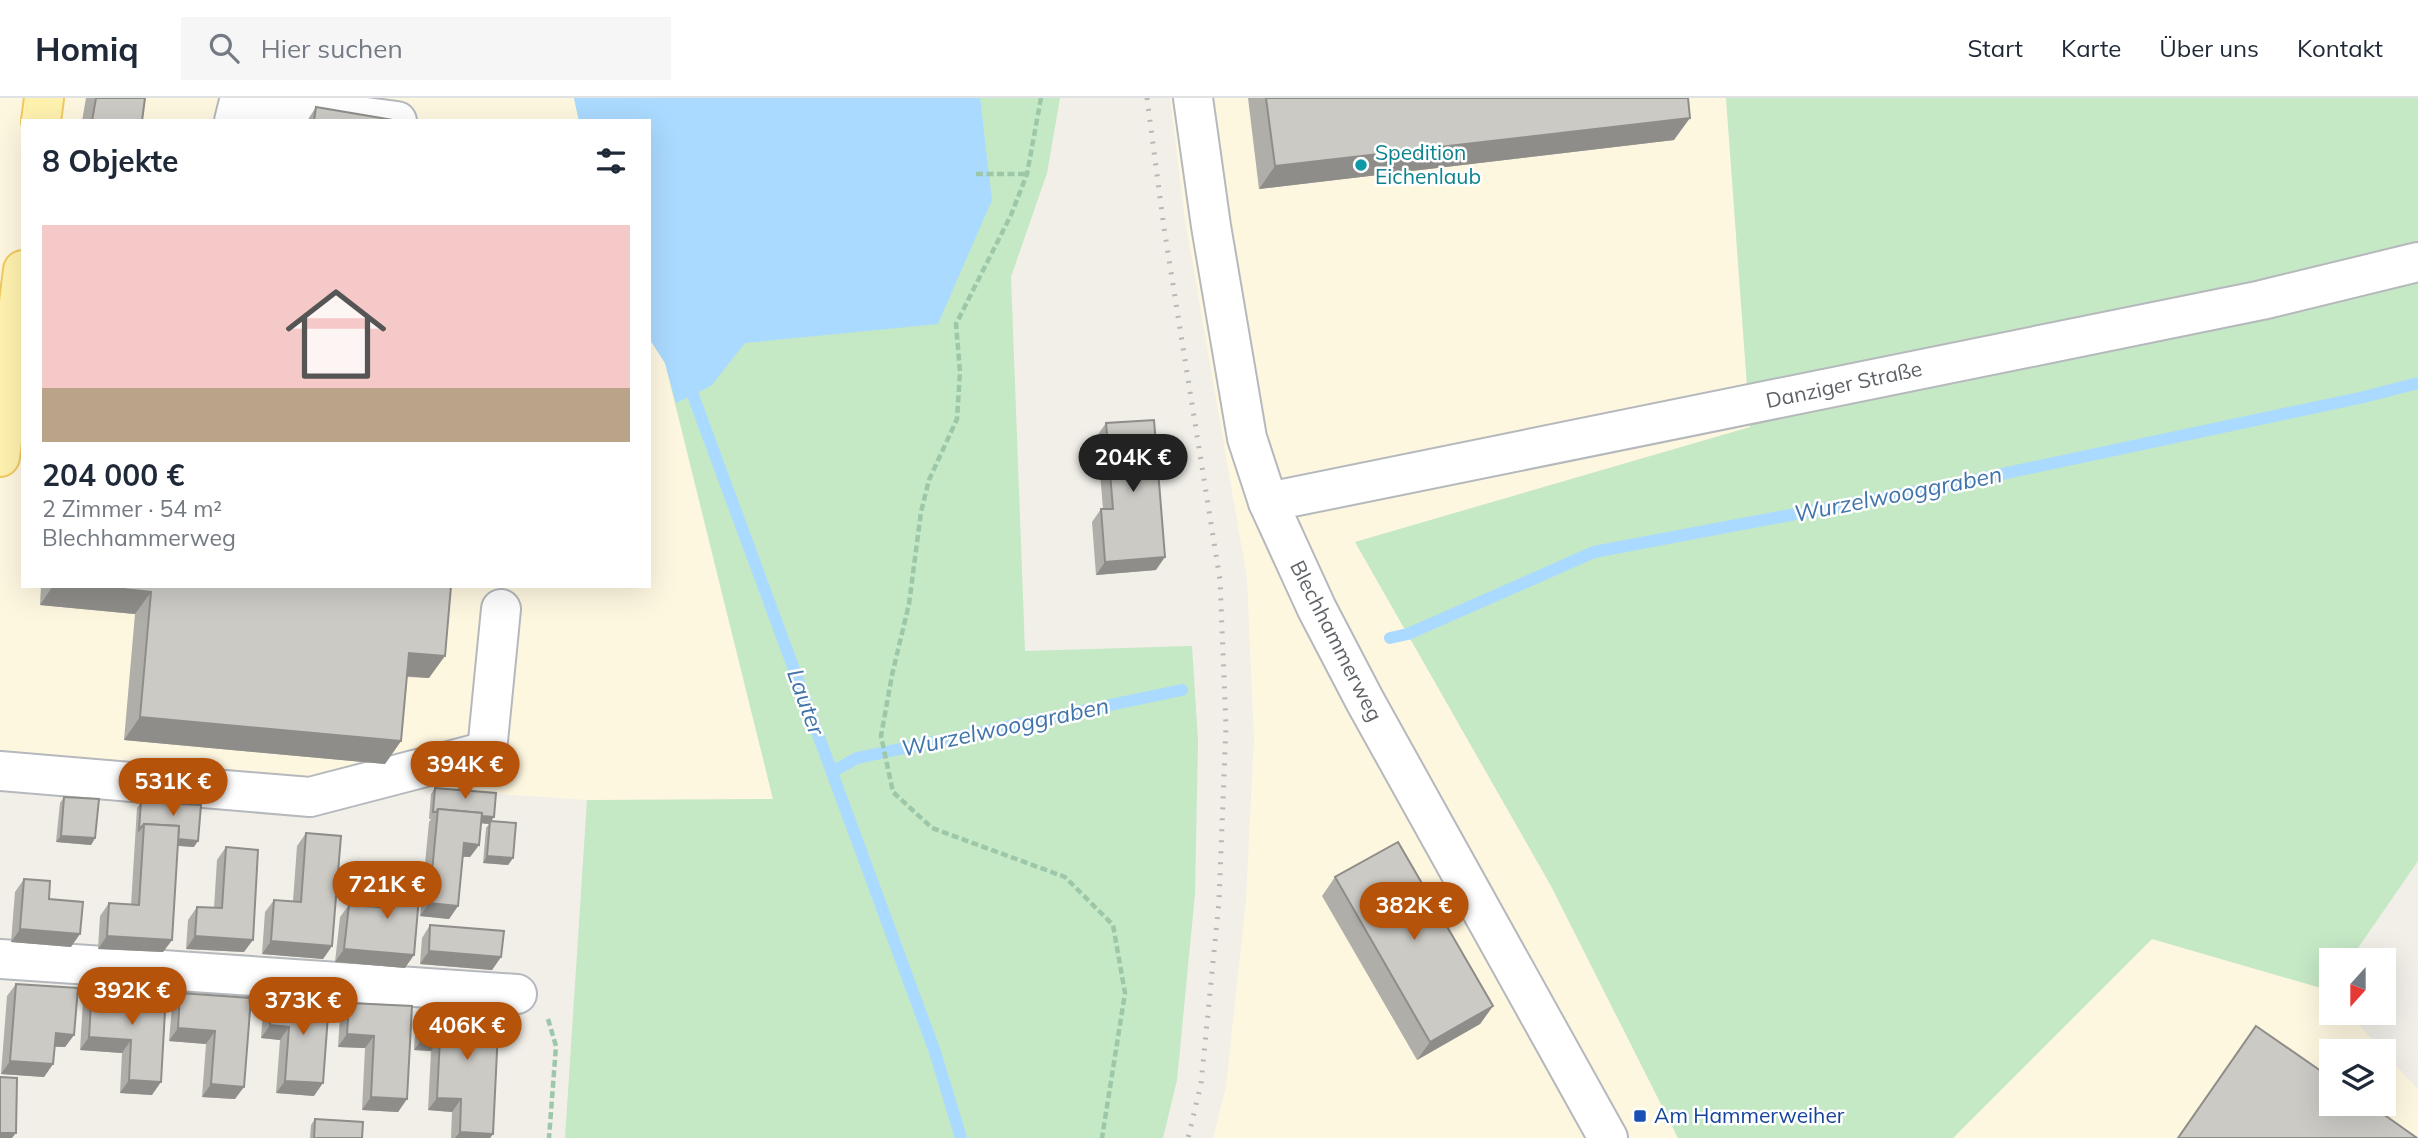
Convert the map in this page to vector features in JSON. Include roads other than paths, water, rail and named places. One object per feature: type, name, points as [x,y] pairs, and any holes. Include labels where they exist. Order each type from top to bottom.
[{"type":"main road","points":[[41,119],[44,98]]},
{"type":"main road","points":[[0,457],[21,283]]},
{"type":"street","points":[[410,119],[412,98]]},
{"type":"street","name":"Blechhammerweg","points":[[1193,98],[1211,226],[1247,438],[1268,502],[1317,609],[1365,701],[1608,1138]]},
{"type":"street","points":[[234,119],[239,101],[381,119]]},
{"type":"street","name":"Danziger Straße","points":[[1268,502],[2249,303],[2418,262]]},
{"type":"street","points":[[0,771],[310,797],[487,751],[501,609]]},
{"type":"street","points":[[0,959],[517,994]]},
{"type":"water","points":[[574,98],[980,98],[992,200],[938,324],[745,343],[711,386],[676,403],[665,363],[651,341],[651,119],[579,119]]},
{"type":"waterway","name":"Lauter","points":[[687,379],[935,1052],[961,1138]]},
{"type":"waterway","name":"Wurzelwooggraben","points":[[1390,638],[1408,634],[1594,552],[1955,484],[2364,397],[2418,383]]},
{"type":"waterway","name":"Wurzelwooggraben","points":[[832,772],[857,758],[1182,690]]},
{"type":"railway","points":[[1147,98],[1164,228],[1220,580],[1226,726],[1219,901],[1201,1084],[1188,1138]]},
{"type":"place","name":"Spedition Eichenlaub","points":[[1361,165]]},
{"type":"place","name":"Am Hammerweiher","points":[[1640,1116]]}]
